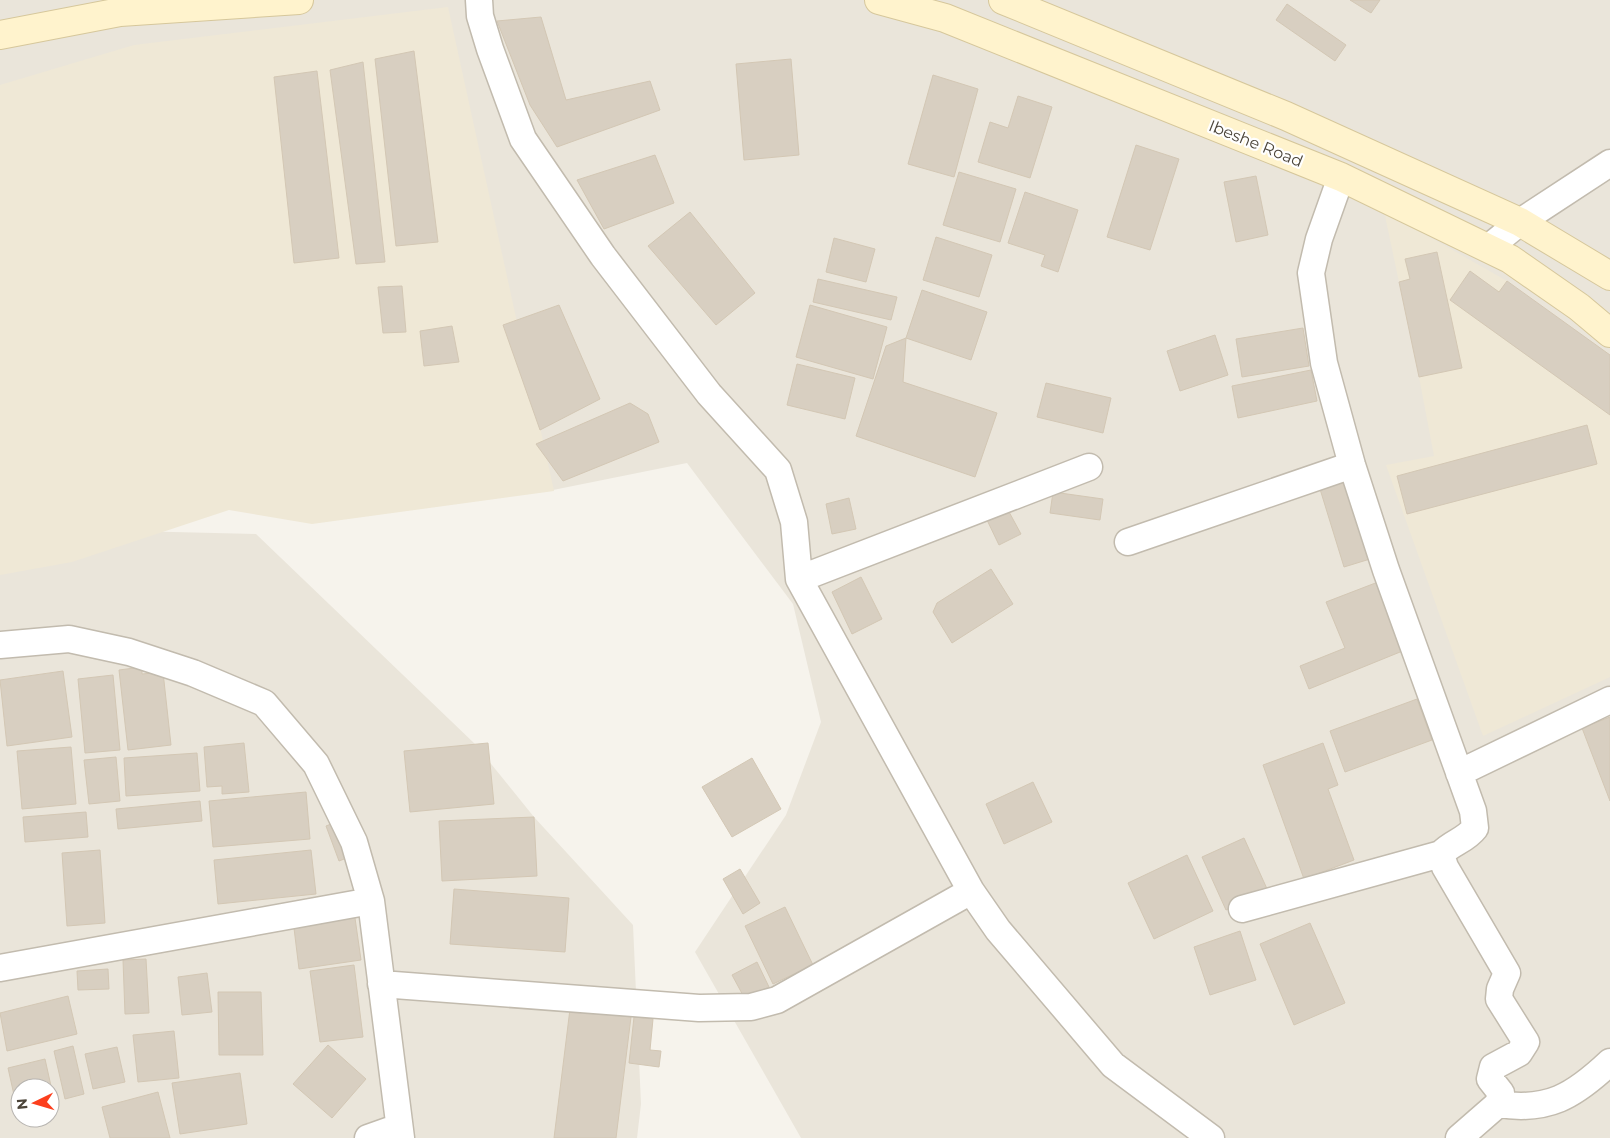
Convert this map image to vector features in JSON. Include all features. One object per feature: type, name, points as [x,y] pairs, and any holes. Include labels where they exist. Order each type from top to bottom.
[{"type":"main road","points":[[0,35],[120,12],[299,0]]},
{"type":"main road","name":"Ibeshe Road","points":[[879,0],[945,18],[1341,178],[1510,259],[1579,307],[1610,333]]},
{"type":"main road","points":[[1003,0],[1286,116],[1520,222],[1610,276]]},
{"type":"street","points":[[479,0],[480,16],[490,49],[523,139],[602,256],[709,394],[778,470],[794,522],[799,579],[971,891],[998,930],[1113,1065],[1211,1138]]},
{"type":"street","points":[[1488,248],[1520,222],[1610,163]]},
{"type":"street","points":[[1242,909],[1441,854],[1450,844],[1468,837],[1475,828],[1473,811],[1386,570],[1352,465],[1324,363],[1311,273],[1319,239],[1341,178]]},
{"type":"street","points":[[1128,542],[1352,465]]},
{"type":"street","points":[[799,579],[1089,467]]},
{"type":"street","points":[[0,644],[70,639],[129,652],[194,673],[264,703],[316,764],[354,842],[371,901],[400,1132],[368,1138]]},
{"type":"street","points":[[1459,773],[1610,700]]},
{"type":"street","points":[[1441,854],[1445,867],[1507,973],[1500,989],[1499,999],[1526,1042],[1519,1053],[1493,1067],[1490,1079],[1501,1093],[1498,1104],[1459,1138]]},
{"type":"street","points":[[381,984],[698,1008],[751,1007],[777,1000],[971,891]]},
{"type":"street","points":[[0,968],[371,901]]},
{"type":"street","points":[[1498,1104],[1540,1106],[1565,1098],[1610,1062]]},
{"type":"shaded area","points":[[0,0],[1610,0],[1610,1138],[801,1138],[695,952],[786,815],[821,722],[793,604],[687,463],[553,490],[497,337],[90,530],[256,534],[475,744],[534,817],[633,925],[641,1104],[637,1138],[0,1138]]},
{"type":"shaded area","points":[[448,7],[554,491],[312,524],[229,510],[72,562],[0,575],[0,85],[134,45]]},
{"type":"shaded area","points":[[1384,211],[1507,281],[1610,355],[1610,677],[1483,736],[1386,465],[1434,456]]},
{"type":"building","points":[[1350,0],[1380,0],[1371,13]]},
{"type":"building","points":[[1287,4],[1346,45],[1335,61],[1276,20]]},
{"type":"building","points":[[541,17],[566,100],[650,81],[660,110],[557,147],[530,105],[497,21]]},
{"type":"building","points":[[414,51],[438,242],[396,246],[375,59]]},
{"type":"building","points":[[791,59],[799,155],[744,160],[736,64]]},
{"type":"building","points":[[363,62],[385,262],[356,264],[330,70]]},
{"type":"building","points":[[317,71],[339,258],[294,263],[274,77]]},
{"type":"building","points":[[933,75],[978,89],[954,177],[908,164]]},
{"type":"building","points":[[1018,96],[1052,107],[1030,178],[978,162],[990,122],[1008,128]]},
{"type":"building","points":[[1136,145],[1179,159],[1150,250],[1107,237]]},
{"type":"building","points":[[655,155],[674,203],[604,229],[577,180]]},
{"type":"building","points":[[959,172],[1016,189],[1000,242],[943,225]]},
{"type":"building","points":[[1256,176],[1268,235],[1236,242],[1224,182]]},
{"type":"building","points":[[1025,192],[1078,210],[1058,272],[1041,266],[1045,255],[1008,243]]},
{"type":"building","points":[[690,212],[755,293],[716,325],[648,246]]},
{"type":"building","points":[[936,237],[992,255],[979,297],[923,280]]},
{"type":"building","points":[[834,238],[875,249],[866,282],[826,272]]},
{"type":"building","points":[[1437,252],[1462,368],[1419,377],[1399,282],[1410,279],[1405,259]]},
{"type":"building","points":[[1470,271],[1499,292],[1507,281],[1610,355],[1610,415],[1450,300]]},
{"type":"building","points":[[818,279],[897,297],[891,320],[813,302]]},
{"type":"building","points":[[402,286],[406,332],[383,333],[378,287]]},
{"type":"building","points":[[922,290],[987,312],[971,360],[906,338]]},
{"type":"building","points":[[559,305],[600,399],[540,430],[503,325]]},
{"type":"building","points":[[810,305],[887,327],[873,379],[796,357]]},
{"type":"building","points":[[452,326],[459,362],[424,366],[420,331]]},
{"type":"building","points":[[1303,328],[1309,366],[1242,377],[1236,339]]},
{"type":"building","points":[[1215,335],[1228,375],[1180,391],[1167,351]]},
{"type":"building","points":[[906,338],[903,382],[997,413],[975,477],[856,436],[886,346]]},
{"type":"building","points":[[797,364],[855,378],[845,419],[787,405]]},
{"type":"building","points":[[1311,370],[1317,401],[1238,418],[1232,386]]},
{"type":"building","points":[[1046,383],[1111,398],[1103,433],[1037,417]]},
{"type":"building","points":[[630,403],[648,414],[659,442],[563,481],[536,444]]},
{"type":"building","points":[[1587,425],[1597,464],[1407,514],[1397,476]]},
{"type":"building","points":[[1347,481],[1370,559],[1344,567],[1320,489]]},
{"type":"building","points":[[1053,492],[1103,499],[1100,520],[1050,513]]},
{"type":"building","points":[[849,498],[856,529],[832,534],[826,504]]},
{"type":"building","points":[[1008,510],[1021,534],[999,545],[987,520]]},
{"type":"building","points":[[991,569],[1013,604],[952,643],[933,612],[937,603]]},
{"type":"building","points":[[861,577],[882,619],[852,634],[832,592]]},
{"type":"building","points":[[1378,582],[1405,650],[1309,689],[1300,666],[1345,648],[1326,602]]},
{"type":"building","points":[[142,667],[142,674],[163,672],[171,745],[128,750],[119,670]]},
{"type":"building","points":[[63,671],[72,737],[7,746],[0,680]]},
{"type":"building","points":[[113,675],[120,750],[85,753],[78,679]]},
{"type":"building","points":[[1417,699],[1432,740],[1345,772],[1330,731]]},
{"type":"building","points":[[1610,717],[1610,801],[1582,728]]},
{"type":"building","points":[[244,743],[249,792],[222,794],[222,786],[207,787],[204,747]]},
{"type":"building","points":[[488,743],[494,804],[410,812],[404,751]]},
{"type":"building","points":[[1323,743],[1338,785],[1328,789],[1354,860],[1304,879],[1263,765]]},
{"type":"building","points":[[71,747],[76,804],[22,809],[17,751]]},
{"type":"building","points":[[197,753],[200,791],[126,796],[124,758]]},
{"type":"building","points":[[116,757],[120,801],[89,804],[84,760]]},
{"type":"building","points":[[752,758],[781,809],[732,837],[702,787]]},
{"type":"building","points":[[1033,782],[1052,822],[1004,844],[986,804]]},
{"type":"building","points":[[306,792],[310,839],[213,847],[209,801]]},
{"type":"building","points":[[200,801],[202,821],[118,829],[116,809]]},
{"type":"building","points":[[86,812],[88,837],[25,842],[23,817]]},
{"type":"building","points":[[534,817],[537,876],[442,881],[439,821]]},
{"type":"building","points":[[339,821],[352,856],[339,861],[326,826]]},
{"type":"building","points":[[1244,838],[1268,891],[1226,910],[1202,857]]},
{"type":"building","points":[[100,850],[105,923],[67,926],[62,853]]},
{"type":"building","points":[[311,850],[316,894],[218,904],[214,860]]},
{"type":"building","points":[[1187,855],[1213,911],[1154,939],[1128,883]]},
{"type":"building","points":[[740,869],[760,903],[743,914],[723,879]]},
{"type":"building","points":[[454,889],[569,898],[565,952],[450,944]]},
{"type":"building","points":[[785,907],[813,965],[773,984],[745,926]]},
{"type":"building","points":[[354,911],[361,960],[299,969],[293,920]]},
{"type":"building","points":[[1310,923],[1345,1003],[1294,1025],[1260,944]]},
{"type":"building","points":[[1240,931],[1256,980],[1210,995],[1194,947]]},
{"type":"building","points":[[146,959],[149,1013],[125,1014],[123,960]]},
{"type":"building","points":[[757,962],[769,987],[745,999],[732,975]]},
{"type":"building","points":[[354,965],[363,1037],[320,1042],[310,971]]},
{"type":"building","points":[[108,969],[109,989],[78,990],[77,971]]},
{"type":"building","points":[[207,973],[212,1012],[182,1015],[178,977]]},
{"type":"building","points":[[218,992],[261,992],[263,1055],[219,1055]]},
{"type":"building","points":[[68,996],[77,1034],[7,1051],[0,1013]]},
{"type":"building","points":[[570,1009],[631,1017],[616,1138],[554,1138]]},
{"type":"building","points":[[634,1017],[653,1019],[650,1050],[661,1051],[659,1067],[629,1063]]},
{"type":"building","points":[[174,1031],[179,1078],[138,1082],[133,1035]]},
{"type":"building","points":[[328,1045],[366,1079],[332,1118],[293,1084]]},
{"type":"building","points":[[73,1046],[84,1094],[65,1099],[54,1051]]},
{"type":"building","points":[[117,1047],[125,1082],[93,1089],[85,1054]]},
{"type":"building","points":[[45,1059],[49,1078],[10,1078],[8,1068]]},
{"type":"building","points":[[240,1073],[247,1124],[180,1134],[172,1083]]},
{"type":"building","points":[[158,1092],[170,1138],[110,1138],[102,1107]]}]
